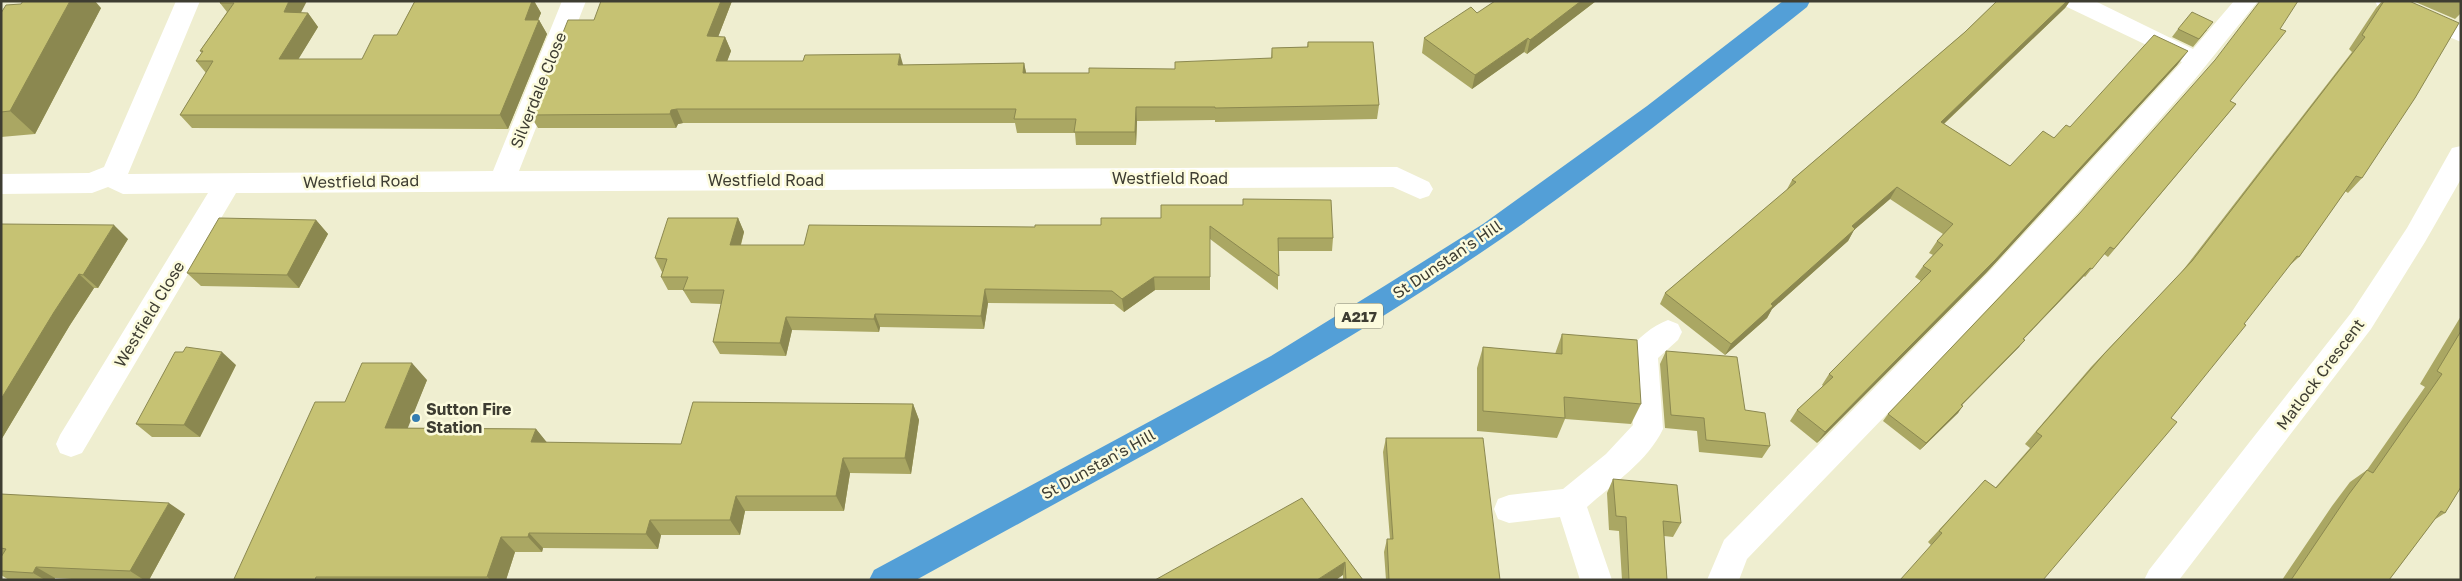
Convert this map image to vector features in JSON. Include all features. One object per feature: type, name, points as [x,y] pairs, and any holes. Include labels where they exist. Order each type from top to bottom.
[{"type":"highway","name":"St Dunstan's Hill","points":[[885,580],[1281,364],[1396,294],[1492,231],[1656,112],[1799,1]]},
{"type":"street","points":[[1,184],[92,183],[114,173],[188,1]]},
{"type":"street","name":"Silverdale Close","points":[[503,179],[574,1]]},
{"type":"street","points":[[2075,1],[2198,61]]},
{"type":"street","points":[[1723,580],[1736,550],[2086,186],[2198,61],[2247,1]]},
{"type":"street","points":[[2386,1],[2461,34]]},
{"type":"street","name":"Matlock Crescent","points":[[2160,580],[2361,321],[2416,235],[2461,155]]},
{"type":"street","name":"Westfield Road","points":[[114,173],[116,179],[123,184],[503,179],[668,181],[1397,177],[1420,190]]},
{"type":"street","name":"Westfield Close","points":[[71,444],[228,183]]},
{"type":"street","points":[[1509,509],[1570,502],[1617,463],[1648,429],[1643,353],[1668,332]]},
{"type":"street","points":[[1570,502],[1596,580]]},
{"type":"building","points":[[23,1],[70,1],[10,111],[1,112],[1,13],[6,5],[21,4]]},
{"type":"building","points":[[221,1],[289,1],[284,12],[308,13],[279,59],[362,59],[374,35],[397,35],[415,1],[532,1],[525,20],[539,20],[500,115],[180,115],[213,61],[196,61],[203,51],[200,51],[234,3],[220,3]]},
{"type":"building","points":[[601,1],[721,1],[707,36],[725,37],[716,61],[803,61],[805,55],[900,54],[898,65],[1024,63],[1023,73],[1089,73],[1089,68],[1175,69],[1175,62],[1272,58],[1272,48],[1308,47],[1308,42],[1373,42],[1379,105],[1215,108],[1136,107],[1135,132],[1074,132],[1076,119],[1014,119],[1016,109],[677,109],[671,110],[670,114],[530,115],[568,20],[594,20]]},
{"type":"building","points":[[1495,1],[1581,1],[1530,40],[1528,38],[1475,75],[1424,38],[1471,7],[1477,13]]},
{"type":"building","points":[[1997,1],[2067,1],[1941,122],[2010,166],[2043,131],[2054,138],[2066,125],[2070,127],[2154,35],[2188,51],[1995,260],[1825,432],[1797,410],[1833,377],[1829,374],[1931,271],[1923,266],[1943,245],[1937,241],[1953,224],[1897,187],[1852,226],[1855,229],[1771,304],[1773,306],[1731,344],[1665,293],[1796,182],[1792,180],[1965,32]]},
{"type":"building","points":[[2260,1],[2298,1],[2280,29],[2286,31],[2230,101],[2236,104],[2114,249],[2110,247],[2092,269],[2090,268],[2023,339],[2025,340],[1926,443],[1888,414],[2079,214],[2215,60]]},
{"type":"building","points":[[2384,1],[2409,1],[2459,23],[2415,98],[2362,178],[2356,176],[2299,257],[2297,256],[2244,324],[2246,325],[2171,418],[2177,422],[2043,580],[1900,580],[1942,533],[1939,531],[1985,480],[1996,488],[2042,436],[2036,432],[2104,354],[2192,261],[2365,37],[2362,35]]},
{"type":"building","points":[[2192,12],[2213,22],[2199,39],[2178,29]]},
{"type":"building","points":[[1243,199],[1331,200],[1333,238],[1278,238],[1279,276],[1210,226],[1210,277],[1154,277],[1122,299],[1112,291],[985,289],[981,316],[875,314],[874,319],[786,317],[780,343],[713,342],[724,290],[683,290],[688,277],[661,277],[667,259],[655,258],[668,218],[738,218],[730,245],[804,245],[809,225],[1035,227],[1035,225],[1101,225],[1101,218],[1161,218],[1161,205],[1243,205]]},
{"type":"building","points":[[219,218],[316,220],[287,275],[187,273]]},
{"type":"building","points":[[1,224],[114,225],[83,275],[79,274],[54,312],[1,399]]},
{"type":"building","points":[[2461,331],[2461,487],[2445,513],[2441,511],[2389,580],[2291,580],[2349,494],[2367,470],[2373,473],[2442,374],[2437,371]]},
{"type":"building","points":[[1562,334],[1637,340],[1641,404],[1564,397],[1565,418],[1483,411],[1483,347],[1562,354]]},
{"type":"building","points":[[186,347],[222,352],[184,425],[136,424],[175,352],[183,352]]},
{"type":"building","points":[[1666,351],[1737,357],[1745,410],[1765,413],[1770,446],[1706,440],[1704,418],[1671,415]]},
{"type":"building","points":[[362,363],[412,363],[385,428],[536,429],[531,442],[681,444],[693,402],[913,404],[905,458],[843,458],[836,496],[736,496],[730,520],[650,520],[646,534],[529,533],[528,537],[501,537],[487,577],[316,577],[315,580],[234,579],[315,402],[345,402]]},
{"type":"building","points":[[1386,438],[1483,438],[1500,580],[1389,580],[1387,539],[1393,539]]},
{"type":"building","points":[[1613,479],[1677,485],[1681,523],[1663,521],[1667,580],[1629,580],[1626,517],[1616,516]]},
{"type":"building","points":[[1,494],[169,503],[130,571],[36,567],[33,573],[1,571],[1,557],[6,549],[1,548]]},
{"type":"building","points":[[1302,498],[1363,580],[1346,580],[1345,562],[1317,580],[1155,580]]},
{"type":"place","name":"Sutton Fire Station","points":[[416,418]]}]
